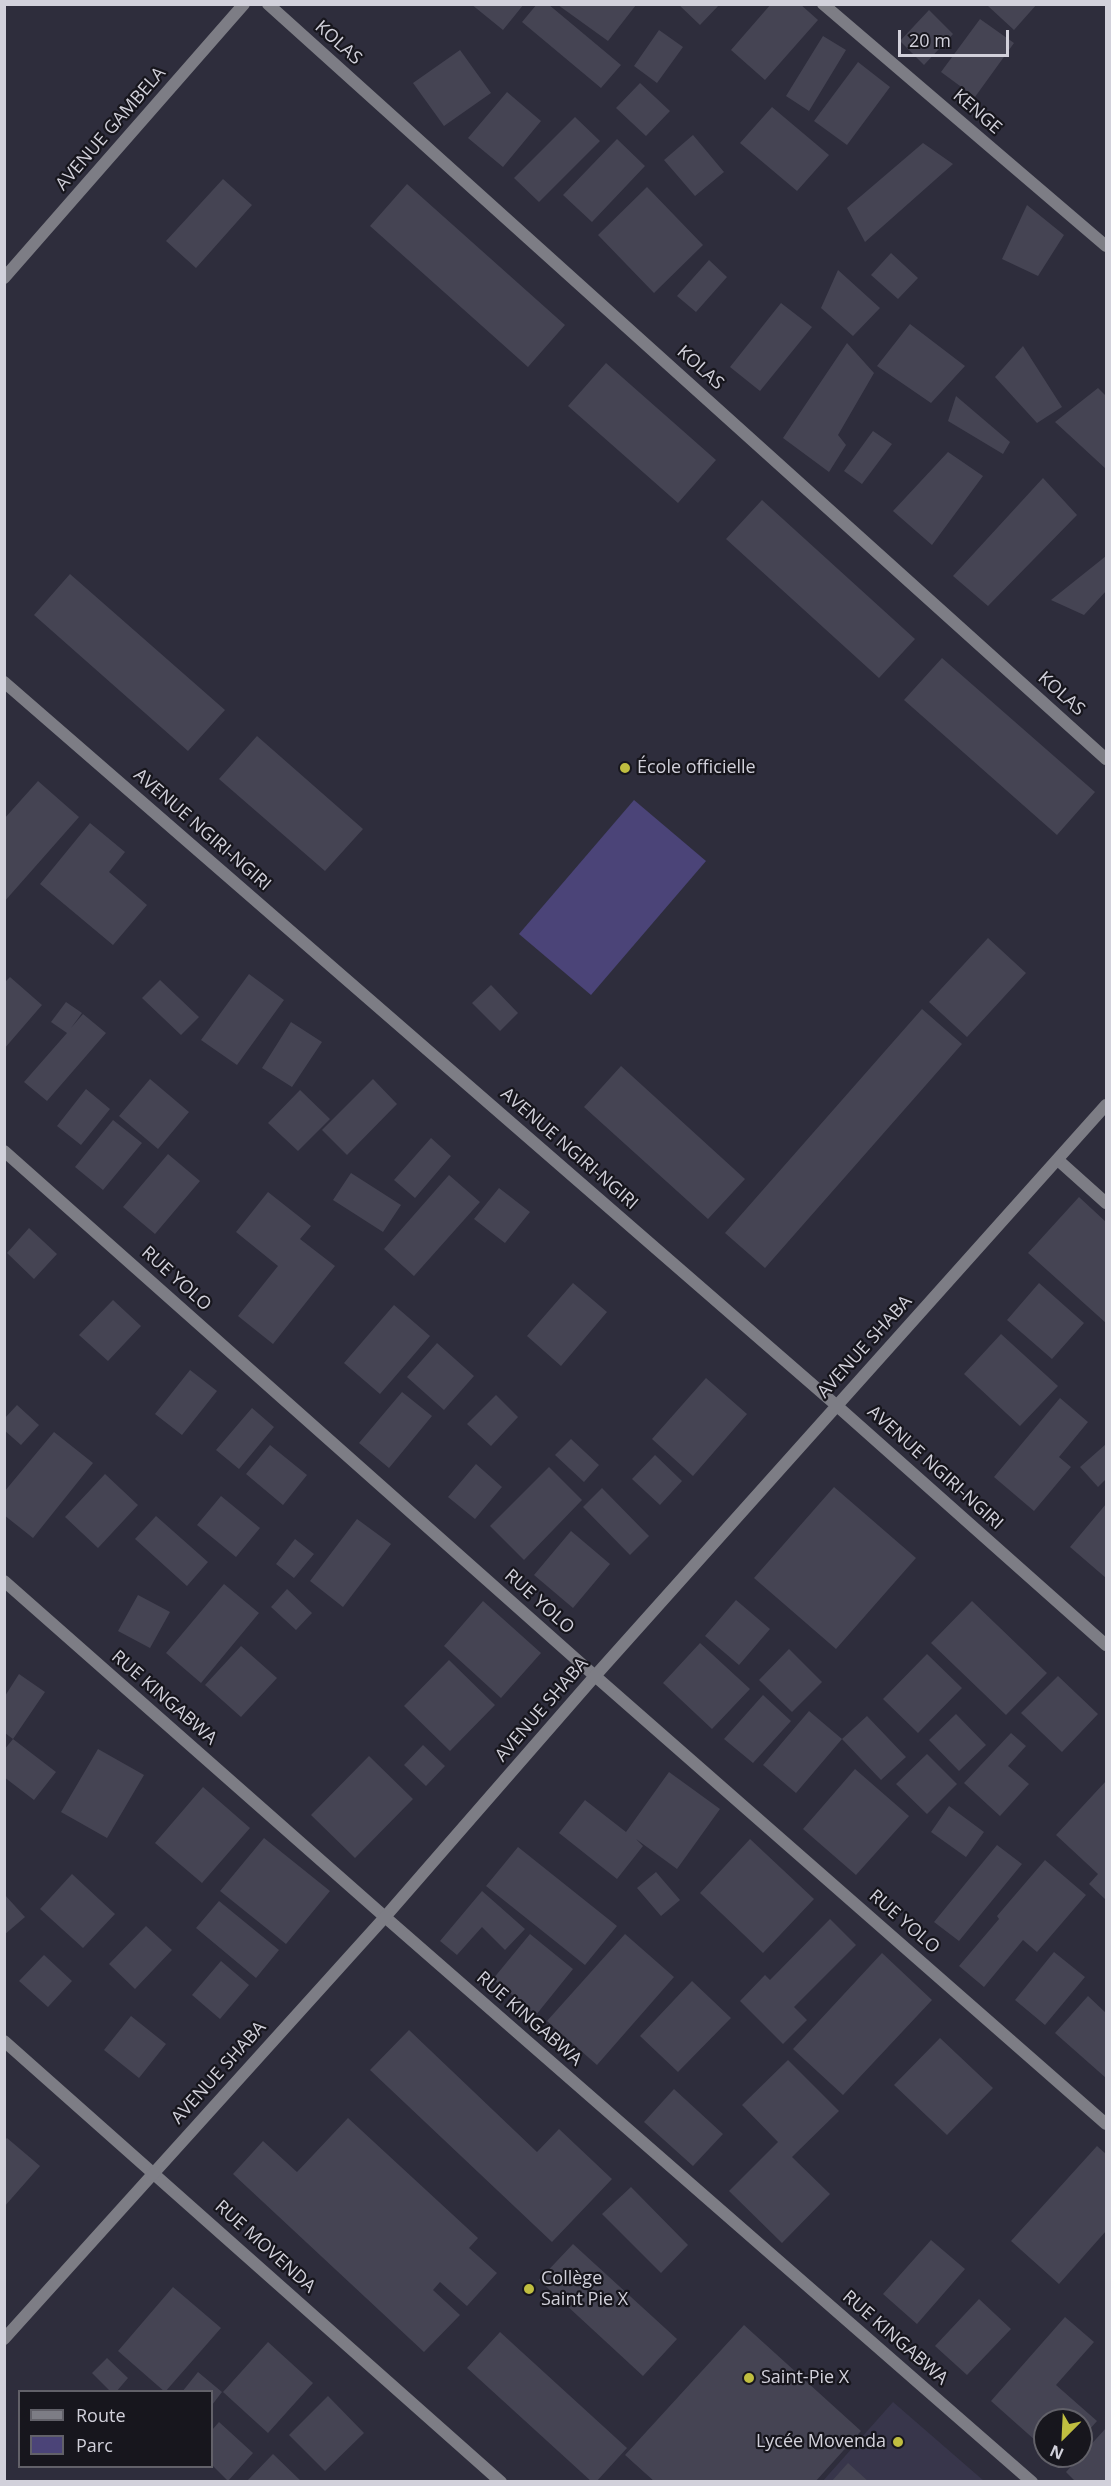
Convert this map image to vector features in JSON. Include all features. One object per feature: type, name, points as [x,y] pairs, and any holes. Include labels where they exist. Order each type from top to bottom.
[{"type":"street","name":"AVENUE GAMBELA","points":[[4,278],[244,4]]},
{"type":"street","name":"KOLAS","points":[[268,4],[1107,759]]},
{"type":"street","name":"KENGE","points":[[823,4],[1107,246]]},
{"type":"street","name":"AVENUE NGIRI-NGIRI","points":[[4,682],[836,1405],[1107,1645]]},
{"type":"street","name":"AVENUE SHABA","points":[[4,2339],[385,1917],[595,1676],[1107,1105]]},
{"type":"street","name":"RUE YOLO","points":[[4,1150],[595,1676],[1107,2124]]},
{"type":"street","points":[[1058,1160],[1107,1203]]},
{"type":"street","name":"RUE KINGABWA","points":[[4,1581],[385,1917],[1032,2481]]},
{"type":"street","name":"RUE MOVENDA","points":[[4,2041],[501,2481]]},
{"type":"shaded area","name":"Lycée Movenda","points":[[893,2402],[984,2481],[822,2482]]},
{"type":"green space","points":[[634,800],[706,861],[591,995],[519,934]]},
{"type":"building","points":[[471,4],[524,4],[503,30]]},
{"type":"building","points":[[537,4],[548,4],[621,65],[601,88],[522,22]]},
{"type":"building","points":[[678,4],[720,4],[700,25]]},
{"type":"building","points":[[771,4],[800,4],[818,20],[765,80],[731,50]]},
{"type":"building","points":[[989,4],[1037,4],[1014,30],[988,6]]},
{"type":"building","points":[[558,5],[636,5],[608,41]]},
{"type":"building","points":[[929,10],[953,34],[924,65],[900,41]]},
{"type":"building","points":[[980,19],[1014,43],[975,97],[941,72]]},
{"type":"building","points":[[659,30],[683,47],[657,83],[634,66]]},
{"type":"building","points":[[823,36],[846,50],[809,111],[786,96]]},
{"type":"building","points":[[460,50],[491,93],[444,126],[413,83]]},
{"type":"building","points":[[858,62],[890,87],[847,145],[814,121]]},
{"type":"building","points":[[640,83],[670,111],[646,136],[616,108]]},
{"type":"building","points":[[507,92],[541,121],[503,167],[468,138]]},
{"type":"building","points":[[772,107],[829,155],[797,191],[740,143]]},
{"type":"building","points":[[575,117],[600,141],[539,202],[514,178]]},
{"type":"building","points":[[693,135],[724,172],[695,196],[664,160]]},
{"type":"building","points":[[617,139],[645,166],[592,222],[563,195]]},
{"type":"building","points":[[923,143],[953,164],[865,242],[847,208]]},
{"type":"building","points":[[223,179],[252,205],[196,268],[166,241]]},
{"type":"building","points":[[407,184],[565,325],[528,367],[370,226]]},
{"type":"building","points":[[647,187],[703,245],[654,293],[598,235]]},
{"type":"building","points":[[1027,205],[1064,235],[1038,276],[1002,259]]},
{"type":"building","points":[[891,253],[918,278],[898,299],[871,275]]},
{"type":"building","points":[[709,260],[727,277],[696,312],[677,296]]},
{"type":"building","points":[[838,270],[880,308],[853,336],[821,308]]},
{"type":"building","points":[[781,303],[812,327],[760,391],[730,367]]},
{"type":"building","points":[[910,324],[965,366],[931,403],[877,366]]},
{"type":"building","points":[[847,343],[874,373],[838,435],[846,445],[829,472],[783,438]]},
{"type":"building","points":[[1023,346],[1062,407],[1037,423],[995,377]]},
{"type":"building","points":[[606,363],[716,460],[678,503],[568,406]]},
{"type":"building","points":[[1098,388],[1106,396],[1106,469],[1055,422]]},
{"type":"building","points":[[956,396],[1010,442],[1003,454],[948,421]]},
{"type":"building","points":[[873,431],[892,444],[862,484],[844,471]]},
{"type":"building","points":[[948,452],[983,476],[932,545],[893,511]]},
{"type":"building","points":[[1043,478],[1077,515],[988,606],[953,576]]},
{"type":"building","points":[[762,500],[915,639],[879,678],[726,539]]},
{"type":"building","points":[[1106,556],[1106,591],[1084,615],[1051,600]]},
{"type":"building","points":[[70,574],[225,710],[188,751],[34,615]]},
{"type":"building","points":[[942,658],[1095,792],[1057,835],[904,700]]},
{"type":"building","points":[[257,736],[363,829],[325,871],[219,779]]},
{"type":"building","points":[[38,781],[79,817],[4,902],[4,819]]},
{"type":"building","points":[[90,823],[125,852],[109,872],[147,905],[113,945],[40,884]]},
{"type":"building","points":[[988,938],[1026,973],[967,1037],[929,1002]]},
{"type":"building","points":[[249,974],[284,1000],[237,1065],[201,1040]]},
{"type":"building","points":[[10,977],[42,1005],[4,1049],[4,983]]},
{"type":"building","points":[[160,980],[199,1017],[181,1035],[142,998]]},
{"type":"building","points":[[491,985],[518,1013],[500,1031],[472,1003]]},
{"type":"building","points":[[66,1002],[82,1013],[71,1028],[83,1014],[106,1033],[47,1101],[24,1082],[67,1033],[51,1022]]},
{"type":"building","points":[[922,1009],[962,1044],[765,1268],[725,1233]]},
{"type":"building","points":[[291,1022],[322,1042],[292,1087],[262,1068]]},
{"type":"building","points":[[621,1066],[745,1179],[708,1219],[584,1107]]},
{"type":"building","points":[[150,1079],[189,1112],[158,1149],[119,1116]]},
{"type":"building","points":[[373,1079],[397,1104],[347,1155],[322,1130]]},
{"type":"building","points":[[86,1089],[110,1109],[81,1145],[57,1126]]},
{"type":"building","points":[[300,1090],[330,1119],[298,1151],[268,1123]]},
{"type":"building","points":[[113,1120],[142,1143],[103,1190],[75,1167]]},
{"type":"building","points":[[431,1138],[451,1156],[415,1198],[394,1180]]},
{"type":"building","points":[[168,1154],[200,1181],[155,1234],[123,1207]]},
{"type":"building","points":[[351,1173],[401,1205],[383,1232],[333,1200]]},
{"type":"building","points":[[449,1175],[480,1202],[414,1276],[384,1249]]},
{"type":"building","points":[[499,1188],[530,1212],[505,1243],[474,1219]]},
{"type":"building","points":[[268,1192],[311,1226],[300,1239],[335,1266],[273,1344],[238,1316],[278,1266],[236,1232]]},
{"type":"building","points":[[1079,1197],[1106,1222],[1106,1323],[1028,1253]]},
{"type":"building","points":[[29,1228],[57,1254],[34,1279],[7,1253]]},
{"type":"building","points":[[573,1283],[607,1312],[561,1366],[527,1336]]},
{"type":"building","points":[[1039,1283],[1084,1323],[1052,1359],[1007,1320]]},
{"type":"building","points":[[113,1300],[141,1326],[108,1361],[79,1335]]},
{"type":"building","points":[[394,1305],[430,1336],[380,1394],[344,1363]]},
{"type":"building","points":[[1001,1334],[1058,1386],[1020,1426],[964,1374]]},
{"type":"building","points":[[437,1343],[474,1376],[444,1410],[407,1377]]},
{"type":"building","points":[[190,1370],[217,1391],[182,1435],[155,1414]]},
{"type":"building","points":[[706,1378],[747,1414],[693,1476],[652,1439]]},
{"type":"building","points":[[402,1392],[432,1416],[389,1468],[359,1443]]},
{"type":"building","points":[[496,1395],[518,1417],[491,1446],[467,1424]]},
{"type":"building","points":[[1060,1398],[1088,1422],[1059,1457],[1071,1467],[1034,1511],[994,1477]]},
{"type":"building","points":[[17,1405],[39,1425],[21,1445],[4,1430],[4,1419]]},
{"type":"building","points":[[252,1408],[274,1427],[239,1469],[216,1450]]},
{"type":"building","points":[[54,1432],[93,1463],[33,1538],[4,1515],[4,1492]]},
{"type":"building","points":[[571,1439],[599,1465],[584,1482],[555,1455]]},
{"type":"building","points":[[1106,1444],[1106,1479],[1098,1487],[1080,1467]]},
{"type":"building","points":[[270,1445],[307,1475],[283,1505],[246,1474]]},
{"type":"building","points":[[655,1455],[682,1481],[660,1505],[632,1479]]},
{"type":"building","points":[[476,1464],[502,1487],[475,1519],[448,1497]]},
{"type":"building","points":[[549,1467],[582,1500],[524,1560],[490,1526]]},
{"type":"building","points":[[105,1474],[138,1505],[98,1548],[65,1517]]},
{"type":"building","points":[[834,1487],[916,1558],[836,1649],[754,1578]]},
{"type":"building","points":[[602,1488],[649,1536],[630,1555],[583,1507]]},
{"type":"building","points":[[221,1496],[260,1528],[236,1557],[197,1525]]},
{"type":"building","points":[[1106,1504],[1106,1578],[1070,1547]]},
{"type":"building","points":[[156,1516],[208,1562],[187,1586],[135,1539]]},
{"type":"building","points":[[357,1519],[391,1544],[343,1607],[310,1581]]},
{"type":"building","points":[[571,1531],[610,1564],[573,1608],[534,1575]]},
{"type":"building","points":[[295,1539],[314,1554],[294,1578],[276,1564]]},
{"type":"building","points":[[224,1584],[259,1613],[201,1683],[166,1653]]},
{"type":"building","points":[[287,1589],[312,1613],[296,1630],[271,1607]]},
{"type":"building","points":[[138,1595],[170,1612],[150,1648],[118,1631]]},
{"type":"building","points":[[736,1600],[770,1629],[739,1665],[705,1636]]},
{"type":"building","points":[[483,1601],[541,1653],[501,1698],[444,1646]]},
{"type":"building","points":[[972,1601],[1047,1673],[1006,1715],[931,1643]]},
{"type":"building","points":[[700,1643],[750,1689],[712,1729],[663,1683]]},
{"type":"building","points":[[241,1646],[277,1678],[241,1717],[205,1685]]},
{"type":"building","points":[[789,1649],[822,1682],[792,1712],[759,1680]]},
{"type":"building","points":[[927,1654],[962,1688],[918,1733],[883,1699]]},
{"type":"building","points":[[449,1660],[495,1705],[450,1751],[404,1706]]},
{"type":"building","points":[[19,1674],[45,1692],[13,1739],[5,1733],[5,1696]]},
{"type":"building","points":[[1058,1676],[1098,1714],[1062,1752],[1021,1713]]},
{"type":"building","points":[[763,1695],[791,1721],[753,1763],[724,1739]]},
{"type":"building","points":[[809,1711],[842,1739],[796,1793],[763,1765]]},
{"type":"building","points":[[956,1714],[986,1745],[959,1771],[929,1740]]},
{"type":"building","points":[[867,1716],[906,1757],[881,1780],[842,1739]]},
{"type":"building","points":[[1011,1733],[1026,1746],[1008,1766],[1029,1784],[1000,1816],[964,1783]]},
{"type":"building","points":[[13,1739],[56,1772],[34,1800],[4,1777],[4,1750]]},
{"type":"building","points":[[423,1745],[445,1766],[426,1786],[404,1765]]},
{"type":"building","points":[[98,1749],[144,1775],[107,1838],[61,1812]]},
{"type":"building","points":[[927,1754],[957,1784],[927,1814],[896,1784]]},
{"type":"building","points":[[369,1756],[413,1799],[355,1858],[311,1815]]},
{"type":"building","points":[[855,1769],[909,1816],[856,1875],[803,1829]]},
{"type":"building","points":[[669,1772],[720,1809],[677,1869],[636,1839],[643,1846],[617,1879],[559,1833],[585,1800],[626,1832]]},
{"type":"building","points":[[1106,1781],[1106,1900],[1089,1884],[1098,1874],[1056,1835]]},
{"type":"building","points":[[203,1787],[250,1828],[202,1883],[155,1843]]},
{"type":"building","points":[[949,1806],[984,1832],[966,1857],[931,1832]]},
{"type":"building","points":[[264,1838],[330,1891],[286,1944],[220,1891]]},
{"type":"building","points":[[750,1839],[814,1899],[763,1953],[700,1893]]},
{"type":"building","points":[[997,1845],[1022,1864],[959,1941],[934,1922]]},
{"type":"building","points":[[518,1847],[617,1926],[585,1965],[486,1886]]},
{"type":"building","points":[[1045,1860],[1086,1895],[1037,1952],[1023,1940],[984,1987],[959,1966],[999,1919],[997,1916]]},
{"type":"building","points":[[656,1872],[680,1900],[661,1916],[637,1888]]},
{"type":"building","points":[[72,1874],[115,1914],[83,1948],[40,1909]]},
{"type":"building","points":[[482,1891],[525,1929],[505,1950],[482,1927],[457,1955],[440,1941]]},
{"type":"building","points":[[4,1894],[25,1917],[4,1935]]},
{"type":"building","points":[[219,1901],[279,1950],[256,1978],[196,1928]]},
{"type":"building","points":[[830,1919],[856,1945],[794,2007],[807,2020],[783,2044],[740,2001],[765,1975],[770,1980]]},
{"type":"building","points":[[146,1926],[172,1950],[135,1989],[109,1964]]},
{"type":"building","points":[[530,1934],[573,1969],[536,2015],[493,1979]]},
{"type":"building","points":[[625,1934],[674,1977],[597,2065],[547,2021]]},
{"type":"building","points":[[1054,1952],[1085,1977],[1045,2025],[1015,2000]]},
{"type":"building","points":[[882,1953],[932,2000],[843,2095],[793,2049]]},
{"type":"building","points":[[44,1955],[72,1981],[48,2007],[19,1981]]},
{"type":"building","points":[[221,1961],[249,1985],[220,2019],[192,1995]]},
{"type":"building","points":[[692,1981],[731,2018],[678,2072],[640,2036]]},
{"type":"building","points":[[1088,1996],[1106,2013],[1106,2078],[1055,2033]]},
{"type":"building","points":[[131,2016],[166,2044],[139,2078],[104,2050]]},
{"type":"building","points":[[409,2030],[537,2152],[559,2129],[612,2179],[552,2242],[370,2070]]},
{"type":"building","points":[[940,2038],[993,2088],[947,2135],[894,2085]]},
{"type":"building","points":[[788,2060],[839,2111],[792,2157],[830,2194],[782,2243],[729,2191],[778,2142],[742,2105]]},
{"type":"building","points":[[674,2089],[723,2134],[693,2166],[644,2122]]},
{"type":"building","points":[[348,2118],[478,2238],[469,2248],[497,2273],[467,2306],[440,2282],[433,2290],[460,2315],[424,2352],[233,2174],[263,2141],[297,2172]]},
{"type":"building","points":[[7,2138],[40,2166],[4,2207],[4,2141]]},
{"type":"building","points":[[1097,2146],[1106,2154],[1106,2231],[1059,2284],[1011,2241]]},
{"type":"building","points":[[631,2187],[688,2245],[661,2273],[602,2214]]},
{"type":"building","points":[[931,2240],[965,2269],[917,2324],[883,2294]]},
{"type":"building","points":[[573,2244],[677,2339],[643,2376],[539,2280]]},
{"type":"building","points":[[173,2287],[221,2328],[167,2390],[163,2390],[118,2351]]},
{"type":"building","points":[[979,2299],[1011,2329],[967,2375],[935,2346]]},
{"type":"building","points":[[1065,2317],[1094,2342],[1056,2385],[1082,2408],[1033,2408],[1033,2438],[991,2401]]},
{"type":"building","name":"Saint-Pie X","points":[[744,2325],[861,2431],[815,2482],[655,2482],[625,2455]]},
{"type":"building","points":[[500,2332],[627,2448],[596,2482],[592,2482],[467,2368]]},
{"type":"building","points":[[268,2342],[313,2383],[268,2433],[223,2392]]},
{"type":"building","points":[[107,2358],[128,2378],[118,2390],[109,2390],[92,2373]]},
{"type":"building","points":[[198,2372],[222,2392],[213,2404],[213,2390],[184,2390]]},
{"type":"building","points":[[328,2396],[364,2433],[325,2471],[289,2435]]},
{"type":"building","points":[[219,2422],[253,2453],[228,2481],[213,2466],[213,2429]]},
{"type":"building","points":[[1106,2428],[1106,2482],[1076,2482],[1066,2472],[1070,2468],[1093,2468],[1093,2442]]},
{"type":"building","points":[[273,2454],[302,2482],[246,2482]]},
{"type":"building","points":[[848,2463],[869,2482],[831,2482]]},
{"type":"place","name":"École officielle","points":[[625,768]]},
{"type":"place","name":"Collège Saint Pie X","points":[[529,2289]]},
{"type":"place","name":"Saint-Pie X","points":[[749,2378]]},
{"type":"place","name":"Lycée Movenda","points":[[898,2442]]}]
